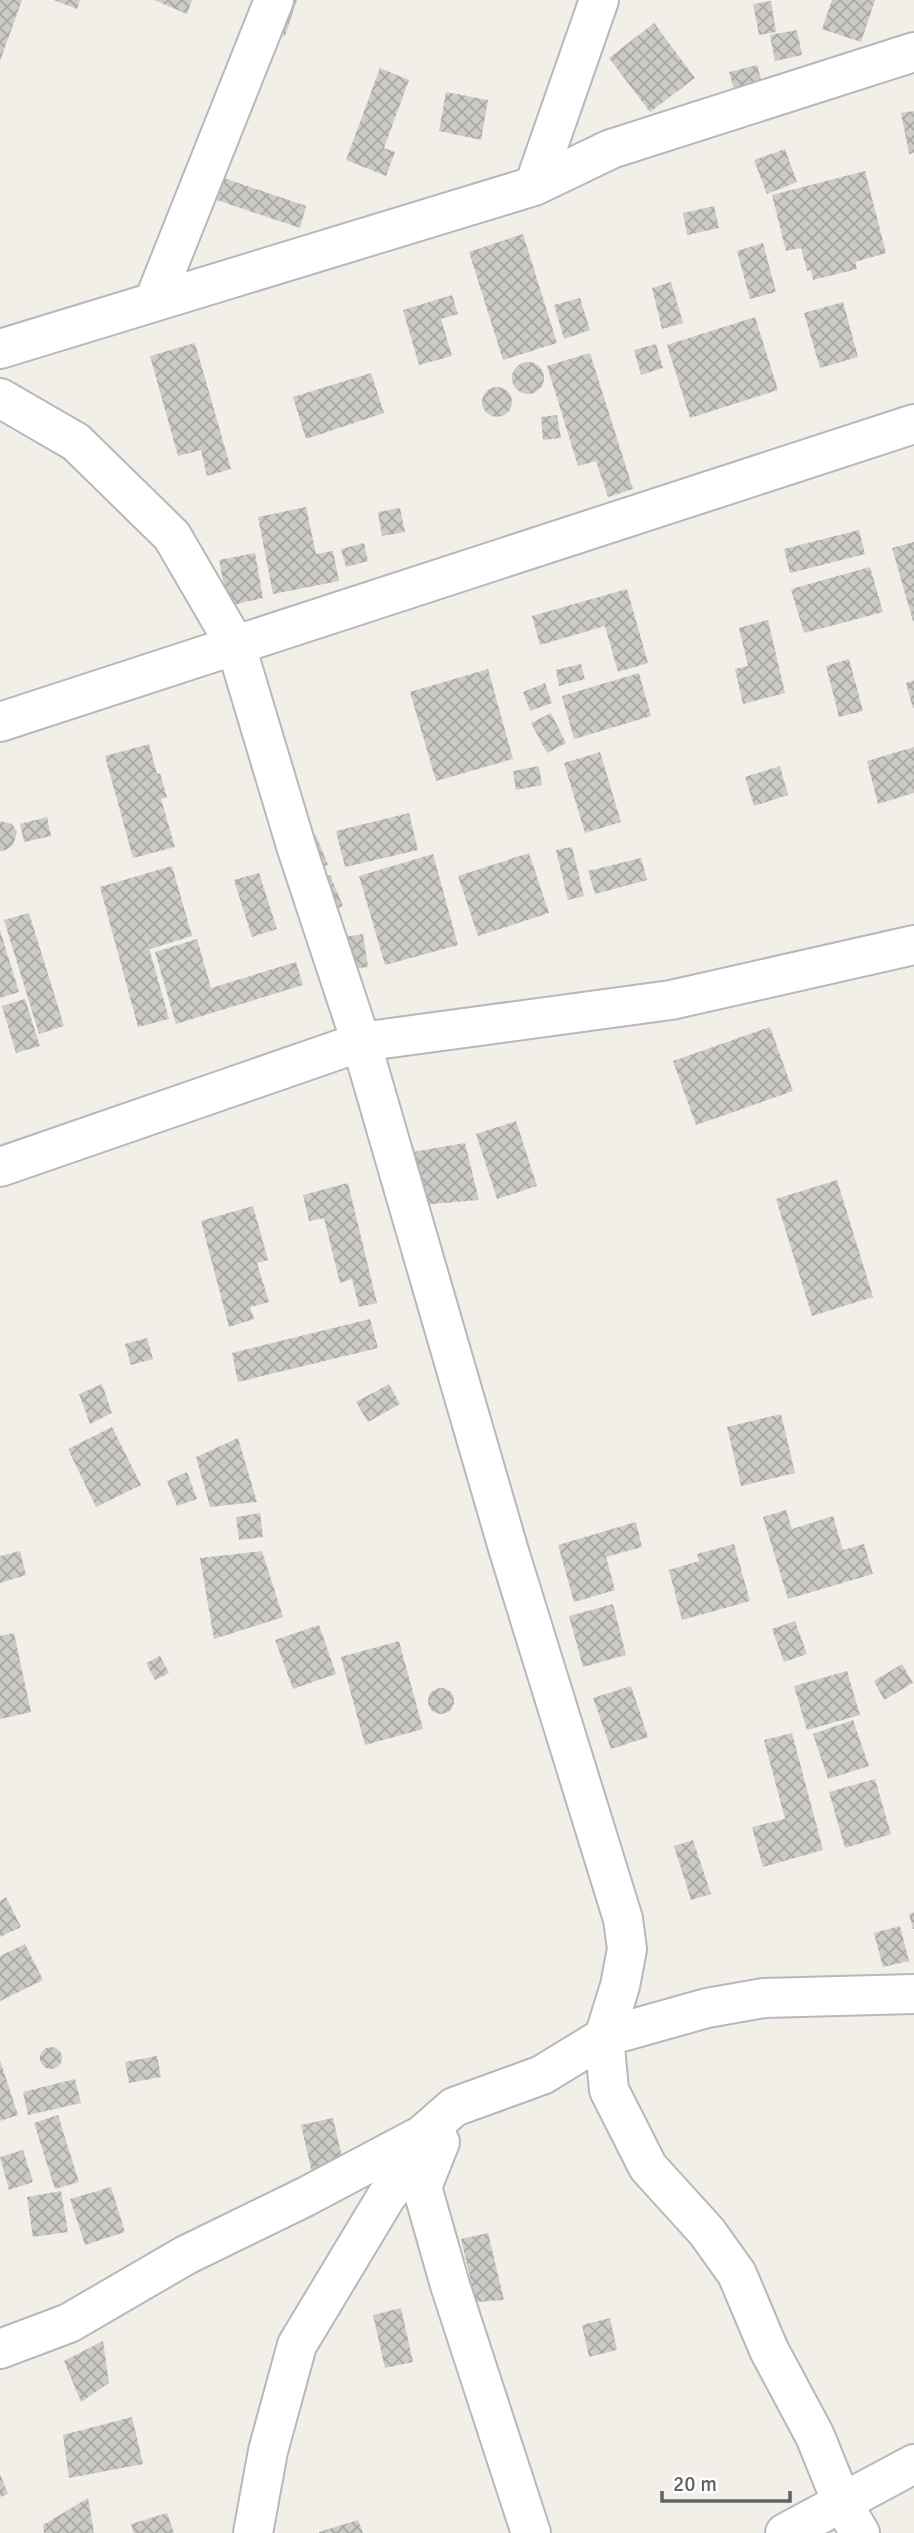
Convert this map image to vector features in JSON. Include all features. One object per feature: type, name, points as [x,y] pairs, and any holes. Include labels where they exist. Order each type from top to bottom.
[{"type":"street","points":[[154,302],[274,0]]},
{"type":"street","points":[[534,186],[599,0]]},
{"type":"street","points":[[0,349],[534,186],[611,149],[914,52]]},
{"type":"street","points":[[0,398],[76,442],[172,536],[236,646],[297,849],[361,1042],[508,1548],[624,1919],[627,1949],[620,1986],[604,2038],[609,2090],[648,2167],[707,2232],[737,2274],[769,2350],[815,2436],[851,2518]]},
{"type":"street","points":[[0,722],[914,424]]},
{"type":"street","points":[[0,1167],[361,1042],[671,1000],[914,945]]},
{"type":"street","points":[[0,2350],[69,2323],[186,2255],[305,2197],[422,2135],[454,2107],[542,2075],[604,2038],[707,2008],[764,1998],[914,1994]]},
{"type":"street","points":[[253,2533],[268,2451],[297,2345],[386,2197],[454,2107]]},
{"type":"street","points":[[454,2107],[422,2187],[450,2285],[531,2533]]},
{"type":"street","points":[[785,2533],[851,2518],[914,2464]]},
{"type":"building","points":[[0,0],[22,0],[0,61]]},
{"type":"building","points":[[54,0],[80,0],[77,9]]},
{"type":"building","points":[[154,0],[192,0],[187,14]]},
{"type":"building","points":[[276,0],[297,0],[285,36],[266,30]]},
{"type":"building","points":[[832,0],[875,0],[861,42],[822,29]]},
{"type":"building","points":[[771,1],[776,32],[759,35],[753,4]]},
{"type":"building","points":[[654,23],[695,78],[650,112],[609,58]]},
{"type":"building","points":[[797,30],[802,55],[775,61],[770,35]]},
{"type":"building","points":[[757,65],[763,86],[735,93],[729,72]]},
{"type":"building","points":[[380,68],[409,80],[384,148],[395,152],[386,176],[346,160]]},
{"type":"building","points":[[446,92],[488,100],[481,140],[439,131]]},
{"type":"building","points":[[914,111],[914,153],[909,154],[901,113]]},
{"type":"building","points":[[785,149],[797,182],[767,194],[754,160]]},
{"type":"building","points":[[865,171],[886,253],[855,262],[857,269],[813,280],[811,270],[807,271],[801,248],[786,251],[772,195]]},
{"type":"building","points":[[218,176],[306,206],[300,228],[211,198]]},
{"type":"building","points":[[714,206],[719,228],[687,235],[683,213]]},
{"type":"building","points":[[523,234],[557,343],[503,360],[469,252]]},
{"type":"building","points":[[763,243],[776,292],[750,299],[737,251]]},
{"type":"building","points":[[671,282],[683,323],[662,329],[652,288]]},
{"type":"building","points":[[452,295],[458,314],[441,319],[452,356],[419,365],[403,310]]},
{"type":"building","points":[[580,298],[590,330],[564,339],[554,305]]},
{"type":"building","points":[[843,302],[858,357],[820,368],[804,313]]},
{"type":"building","points":[[755,317],[778,390],[690,418],[667,345]]},
{"type":"building","points":[[195,343],[231,469],[207,476],[201,450],[178,456],[150,356]]},
{"type":"building","points":[[656,344],[663,368],[641,375],[634,350]]},
{"type":"building","points":[[590,353],[633,489],[608,497],[596,461],[578,466],[547,366]]},
{"type":"building","points":[[528,362],[539,367],[544,378],[539,389],[528,394],[517,389],[512,378],[517,367]]},
{"type":"building","points":[[371,373],[384,413],[306,439],[293,397]]},
{"type":"building","points":[[497,387],[508,391],[512,402],[508,413],[497,417],[486,413],[482,402],[486,391]]},
{"type":"building","points":[[557,415],[561,438],[543,440],[541,417]]},
{"type":"building","points":[[306,507],[316,554],[333,551],[339,581],[273,594],[258,517]]},
{"type":"building","points":[[400,508],[405,532],[382,536],[378,512]]},
{"type":"building","points":[[859,530],[865,554],[790,573],[784,549]]},
{"type":"building","points":[[914,542],[914,621],[913,621],[892,548]]},
{"type":"building","points":[[364,543],[368,561],[346,567],[341,549]]},
{"type":"building","points":[[255,553],[263,598],[228,606],[219,560]]},
{"type":"building","points":[[870,567],[883,612],[804,633],[791,589]]},
{"type":"building","points":[[627,589],[648,663],[618,672],[605,626],[540,645],[532,616]]},
{"type":"building","points":[[768,620],[785,693],[743,704],[735,669],[748,666],[739,628]]},
{"type":"building","points":[[849,659],[863,711],[839,717],[826,666]]},
{"type":"building","points":[[581,664],[585,679],[559,686],[556,670]]},
{"type":"building","points":[[488,669],[513,759],[436,781],[410,692]]},
{"type":"building","points":[[639,673],[651,716],[574,739],[562,696]]},
{"type":"building","points":[[914,680],[914,708],[913,708],[906,683]]},
{"type":"building","points":[[545,683],[552,703],[530,711],[523,692]]},
{"type":"building","points":[[551,713],[566,743],[547,753],[531,723]]},
{"type":"building","points":[[149,744],[167,797],[161,799],[175,847],[133,858],[105,756]]},
{"type":"building","points":[[914,747],[914,793],[878,804],[867,761]]},
{"type":"building","points":[[600,752],[621,822],[585,833],[564,763]]},
{"type":"building","points":[[539,766],[542,785],[516,790],[513,771]]},
{"type":"building","points":[[780,766],[788,795],[754,806],[745,777]]},
{"type":"building","points":[[409,813],[418,850],[345,867],[336,831]]},
{"type":"building","points":[[47,817],[51,836],[24,842],[20,824]]},
{"type":"building","points":[[0,821],[12,824],[17,832],[13,845],[0,851]]},
{"type":"building","points":[[316,835],[328,865],[312,870],[304,841]]},
{"type":"building","points":[[572,847],[584,896],[568,900],[556,850]]},
{"type":"building","points":[[529,853],[549,913],[478,936],[458,876]]},
{"type":"building","points":[[433,854],[458,945],[385,965],[359,876]]},
{"type":"building","points":[[641,858],[647,880],[595,894],[588,871]]},
{"type":"building","points":[[172,866],[192,936],[150,949],[142,923],[169,1019],[138,1027],[100,887]]},
{"type":"building","points":[[259,873],[277,929],[252,937],[234,880]]},
{"type":"building","points":[[330,875],[343,906],[327,913],[314,882]]},
{"type":"building","points":[[29,913],[64,1026],[39,1034],[4,920]]},
{"type":"building","points":[[0,930],[19,992],[0,998]]},
{"type":"building","points":[[363,934],[368,967],[343,970],[339,938]]},
{"type":"building","points":[[197,939],[211,988],[296,962],[303,985],[176,1024],[155,952]]},
{"type":"building","points":[[25,999],[40,1046],[16,1053],[2,1006]]},
{"type":"building","points":[[770,1027],[793,1091],[696,1125],[673,1061]]},
{"type":"building","points":[[516,1121],[537,1186],[497,1199],[476,1134]]},
{"type":"building","points":[[465,1143],[479,1200],[420,1205],[407,1153]]},
{"type":"building","points":[[837,1180],[873,1297],[812,1316],[776,1199]]},
{"type":"building","points":[[348,1183],[377,1303],[359,1307],[352,1279],[340,1283],[324,1218],[309,1221],[303,1195]]},
{"type":"building","points":[[253,1206],[268,1260],[257,1263],[269,1302],[250,1307],[254,1319],[229,1327],[201,1221]]},
{"type":"building","points":[[370,1319],[378,1348],[238,1382],[232,1353]]},
{"type":"building","points":[[147,1338],[153,1359],[131,1365],[125,1344]]},
{"type":"building","points":[[102,1384],[112,1413],[90,1424],[79,1394]]},
{"type":"building","points":[[389,1384],[400,1404],[368,1422],[356,1402]]},
{"type":"building","points":[[781,1414],[795,1473],[741,1486],[727,1427]]},
{"type":"building","points":[[112,1427],[141,1485],[96,1507],[68,1449]]},
{"type":"building","points":[[238,1438],[257,1502],[210,1507],[196,1457]]},
{"type":"building","points":[[187,1472],[197,1499],[177,1506],[167,1481]]},
{"type":"building","points":[[786,1510],[792,1529],[833,1516],[843,1550],[864,1544],[873,1574],[788,1599],[763,1517]]},
{"type":"building","points":[[260,1513],[263,1537],[239,1540],[236,1517]]},
{"type":"building","points":[[636,1522],[642,1547],[606,1557],[615,1590],[574,1602],[558,1545]]},
{"type":"building","points":[[734,1544],[750,1601],[682,1620],[669,1570],[699,1561],[697,1554]]},
{"type":"building","points":[[20,1551],[26,1575],[0,1583],[0,1556]]},
{"type":"building","points":[[262,1551],[283,1617],[214,1639],[200,1558]]},
{"type":"building","points":[[613,1604],[626,1655],[583,1667],[569,1616]]},
{"type":"building","points":[[795,1621],[807,1654],[784,1662],[772,1629]]},
{"type":"building","points":[[319,1625],[336,1674],[293,1689],[275,1640]]},
{"type":"building","points":[[14,1633],[31,1712],[0,1719],[0,1636]]},
{"type":"building","points":[[399,1641],[423,1729],[365,1745],[341,1657]]},
{"type":"building","points":[[160,1656],[169,1673],[155,1680],[146,1663]]},
{"type":"building","points":[[902,1664],[913,1683],[884,1700],[874,1681]]},
{"type":"building","points":[[847,1671],[860,1715],[807,1730],[794,1686]]},
{"type":"building","points":[[631,1686],[648,1737],[611,1749],[593,1698]]},
{"type":"building","points":[[441,1688],[450,1692],[454,1701],[450,1710],[441,1714],[432,1710],[428,1701],[432,1692]]},
{"type":"building","points":[[853,1720],[869,1766],[828,1779],[813,1734]]},
{"type":"building","points":[[792,1733],[823,1850],[763,1867],[752,1827],[785,1819],[764,1740]]},
{"type":"building","points":[[875,1779],[891,1834],[845,1848],[829,1792]]},
{"type":"building","points":[[693,1840],[711,1894],[691,1900],[674,1846]]},
{"type":"building","points":[[6,1897],[21,1927],[0,1937],[0,1901]]},
{"type":"building","points":[[914,1912],[914,1929],[913,1929],[909,1914]]},
{"type":"building","points":[[900,1926],[909,1961],[883,1967],[874,1933]]},
{"type":"building","points":[[25,1944],[43,1980],[0,2001],[0,1956]]},
{"type":"building","points":[[51,2047],[59,2050],[62,2058],[59,2066],[51,2069],[43,2066],[40,2058],[43,2050]]},
{"type":"building","points":[[157,2056],[161,2077],[129,2083],[125,2062]]},
{"type":"building","points":[[0,2060],[18,2115],[0,2121]]},
{"type":"building","points":[[75,2079],[81,2103],[28,2115],[23,2092]]},
{"type":"building","points":[[58,2115],[79,2182],[55,2189],[34,2123]]},
{"type":"building","points":[[333,2118],[344,2166],[312,2173],[301,2125]]},
{"type":"building","points":[[23,2150],[33,2182],[9,2190],[0,2157]]},
{"type":"building","points":[[111,2187],[125,2232],[85,2245],[70,2199]]},
{"type":"building","points":[[61,2191],[68,2232],[33,2237],[27,2197]]},
{"type":"building","points":[[488,2233],[504,2300],[476,2302],[461,2239]]},
{"type":"building","points":[[401,2308],[413,2362],[385,2368],[373,2315]]},
{"type":"building","points":[[610,2318],[617,2350],[589,2357],[582,2325]]},
{"type":"building","points":[[103,2341],[109,2383],[81,2402],[64,2361]]},
{"type":"building","points":[[132,2417],[143,2464],[69,2478],[63,2435]]},
{"type":"building","points":[[0,2474],[8,2494],[0,2497]]},
{"type":"building","points":[[88,2498],[94,2533],[44,2533],[43,2525]]},
{"type":"building","points":[[167,2513],[174,2533],[134,2533],[131,2524]]},
{"type":"building","points":[[358,2520],[363,2533],[319,2533],[319,2532]]}]
